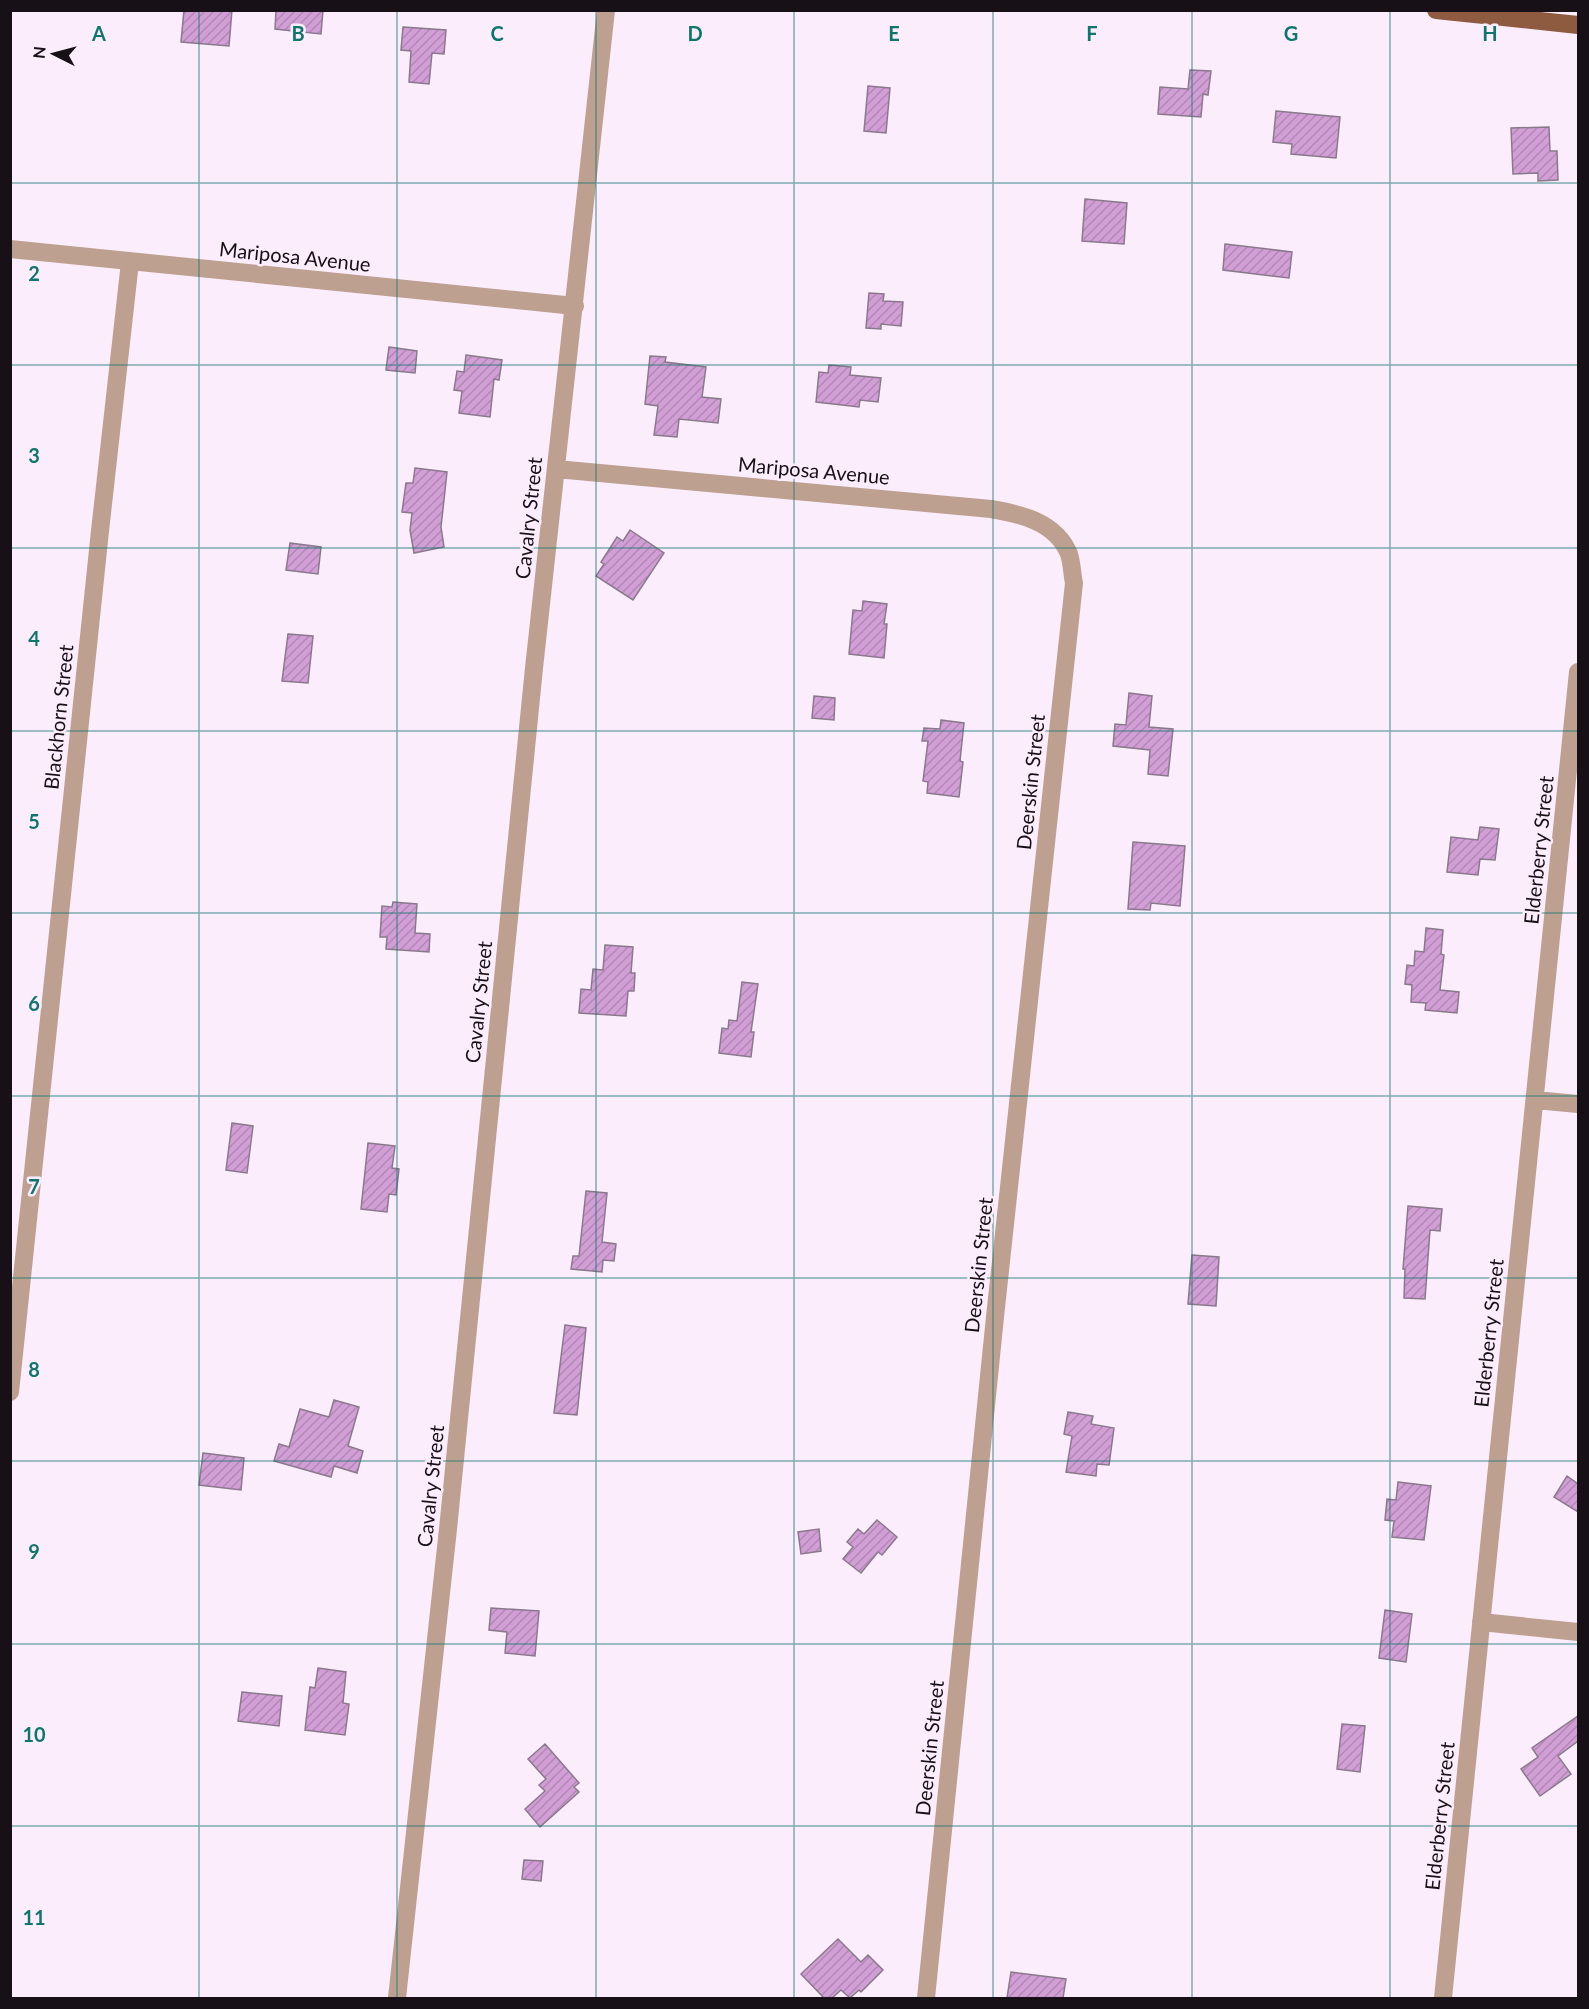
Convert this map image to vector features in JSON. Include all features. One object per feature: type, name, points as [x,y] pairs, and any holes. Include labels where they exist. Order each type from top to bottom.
[{"type":"main road","points":[[1436,10],[1578,25]]},
{"type":"street","name":"Cavalry Street","points":[[397,1998],[448,1529],[533,678],[606,10]]},
{"type":"street","name":"Mariposa Avenue","points":[[10,249],[575,306]]},
{"type":"street","name":"Blackhorn Street","points":[[10,1392],[130,262]]},
{"type":"street","name":"Mariposa Avenue","points":[[556,469],[991,509],[1019,513],[1043,524],[1060,539]]},
{"type":"street","name":"Deerskin Street","points":[[926,1998],[1074,583],[1069,555],[1060,539]]},
{"type":"street","name":"Elderberry Street","points":[[1443,1998],[1578,672]]},
{"type":"street","points":[[1535,1100],[1578,1104]]},
{"type":"street","points":[[1481,1622],[1578,1632]]},
{"type":"building","points":[[184,10],[232,10],[229,46],[181,42]]},
{"type":"building","points":[[276,10],[323,10],[321,34],[275,29]]},
{"type":"building","points":[[403,27],[446,30],[444,54],[432,53],[429,84],[409,82],[411,51],[401,50]]},
{"type":"building","points":[[1190,70],[1211,71],[1208,95],[1203,94],[1201,117],[1158,114],[1160,87],[1188,89]]},
{"type":"building","points":[[868,86],[890,88],[886,133],[864,131]]},
{"type":"building","points":[[1276,111],[1340,117],[1336,158],[1291,154],[1292,144],[1273,142]]},
{"type":"building","points":[[1549,127],[1550,151],[1557,151],[1558,180],[1538,181],[1538,173],[1513,174],[1511,128]]},
{"type":"building","points":[[1085,199],[1127,203],[1124,244],[1082,241]]},
{"type":"building","points":[[1225,244],[1292,252],[1289,278],[1223,270]]},
{"type":"building","points":[[869,293],[884,294],[883,301],[903,302],[901,326],[881,324],[881,329],[866,328]]},
{"type":"building","points":[[389,347],[417,351],[415,373],[386,370]]},
{"type":"building","points":[[466,355],[502,360],[499,380],[494,379],[490,417],[459,413],[462,391],[454,390],[457,371],[464,372]]},
{"type":"building","points":[[650,356],[666,357],[665,362],[706,367],[702,397],[721,399],[718,423],[679,419],[677,437],[654,435],[658,406],[645,404]]},
{"type":"building","points":[[829,365],[851,367],[850,375],[881,378],[878,402],[860,400],[859,407],[816,402],[819,372],[828,373]]},
{"type":"building","points":[[415,468],[447,472],[441,527],[444,547],[414,553],[410,530],[412,513],[402,512],[406,483],[413,483]]},
{"type":"building","points":[[630,530],[664,553],[633,600],[596,576],[604,564],[601,562],[617,537],[623,541]]},
{"type":"building","points":[[290,543],[321,547],[318,574],[286,570]]},
{"type":"building","points":[[863,601],[887,604],[884,624],[887,624],[884,658],[849,654],[853,610],[862,611]]},
{"type":"building","points":[[288,634],[313,636],[308,683],[282,681]]},
{"type":"building","points":[[1129,693],[1152,696],[1149,727],[1173,729],[1168,776],[1148,774],[1150,750],[1113,746],[1115,724],[1126,725]]},
{"type":"building","points":[[814,696],[835,698],[834,720],[812,718]]},
{"type":"building","points":[[941,720],[964,723],[959,797],[927,793],[928,782],[923,781],[928,741],[922,741],[924,728],[940,729]]},
{"type":"building","points":[[1480,827],[1499,829],[1495,860],[1480,859],[1478,875],[1447,872],[1451,837],[1478,840]]},
{"type":"building","points":[[1133,842],[1185,846],[1180,906],[1151,903],[1150,910],[1128,909]]},
{"type":"building","points":[[393,902],[417,904],[415,933],[430,934],[429,952],[386,949],[387,937],[380,937],[382,906],[392,907]]},
{"type":"building","points":[[1426,928],[1443,930],[1441,954],[1444,955],[1440,990],[1459,992],[1457,1013],[1425,1010],[1426,1003],[1411,1002],[1412,985],[1405,984],[1407,965],[1414,966],[1415,951],[1424,952]]},
{"type":"building","points":[[605,945],[633,947],[631,973],[635,973],[634,991],[628,991],[626,1016],[579,1013],[581,989],[591,990],[593,969],[603,970]]},
{"type":"building","points":[[742,982],[758,984],[751,1032],[754,1032],[751,1057],[719,1053],[722,1028],[728,1029],[729,1020],[737,1021]]},
{"type":"building","points":[[232,1123],[253,1126],[247,1173],[226,1170]]},
{"type":"building","points":[[368,1143],[395,1146],[392,1168],[399,1169],[396,1195],[389,1194],[387,1212],[361,1209]]},
{"type":"building","points":[[586,1191],[607,1193],[602,1242],[616,1244],[614,1261],[603,1260],[602,1272],[571,1269],[573,1256],[579,1256]]},
{"type":"building","points":[[1408,1206],[1442,1209],[1440,1231],[1430,1230],[1425,1299],[1404,1298],[1405,1269],[1403,1269]]},
{"type":"building","points":[[1192,1255],[1219,1257],[1216,1306],[1188,1304]]},
{"type":"building","points":[[565,1325],[586,1328],[577,1415],[554,1413]]},
{"type":"building","points":[[334,1400],[359,1407],[348,1446],[363,1451],[357,1473],[334,1466],[331,1477],[274,1461],[279,1444],[289,1447],[300,1409],[329,1417]]},
{"type":"building","points":[[1068,1412],[1093,1416],[1091,1424],[1114,1428],[1109,1465],[1097,1464],[1096,1476],[1066,1472],[1072,1436],[1064,1434]]},
{"type":"building","points":[[203,1453],[244,1458],[241,1490],[199,1485]]},
{"type":"building","points":[[1567,1476],[1578,1484],[1578,1512],[1554,1497]]},
{"type":"building","points":[[1398,1482],[1431,1486],[1424,1540],[1392,1537],[1394,1521],[1385,1520],[1387,1499],[1396,1500]]},
{"type":"building","points":[[877,1520],[897,1537],[882,1555],[878,1552],[861,1573],[843,1559],[853,1547],[847,1542],[858,1529],[864,1534]]},
{"type":"building","points":[[819,1529],[821,1551],[801,1554],[798,1532]]},
{"type":"building","points":[[491,1608],[539,1611],[535,1656],[505,1653],[507,1632],[489,1630]]},
{"type":"building","points":[[1385,1610],[1412,1614],[1406,1662],[1379,1658]]},
{"type":"building","points":[[318,1668],[346,1672],[343,1703],[349,1704],[345,1735],[305,1730],[310,1687],[315,1688]]},
{"type":"building","points":[[242,1692],[282,1696],[279,1726],[238,1721]]},
{"type":"building","points":[[1578,1716],[1578,1741],[1558,1756],[1571,1774],[1540,1796],[1521,1769],[1538,1757],[1532,1748]]},
{"type":"building","points":[[1342,1724],[1365,1726],[1360,1772],[1337,1769]]},
{"type":"building","points":[[545,1744],[579,1783],[574,1787],[579,1792],[540,1827],[525,1809],[545,1791],[539,1785],[546,1779],[528,1759]]},
{"type":"building","points":[[524,1860],[543,1861],[541,1881],[522,1879]]},
{"type":"building","points":[[838,1939],[861,1962],[868,1955],[883,1970],[861,1992],[859,1990],[850,1998],[841,1990],[832,1998],[824,1998],[801,1974]]},
{"type":"building","points":[[1011,1972],[1066,1979],[1063,1998],[1007,1998]]}]
